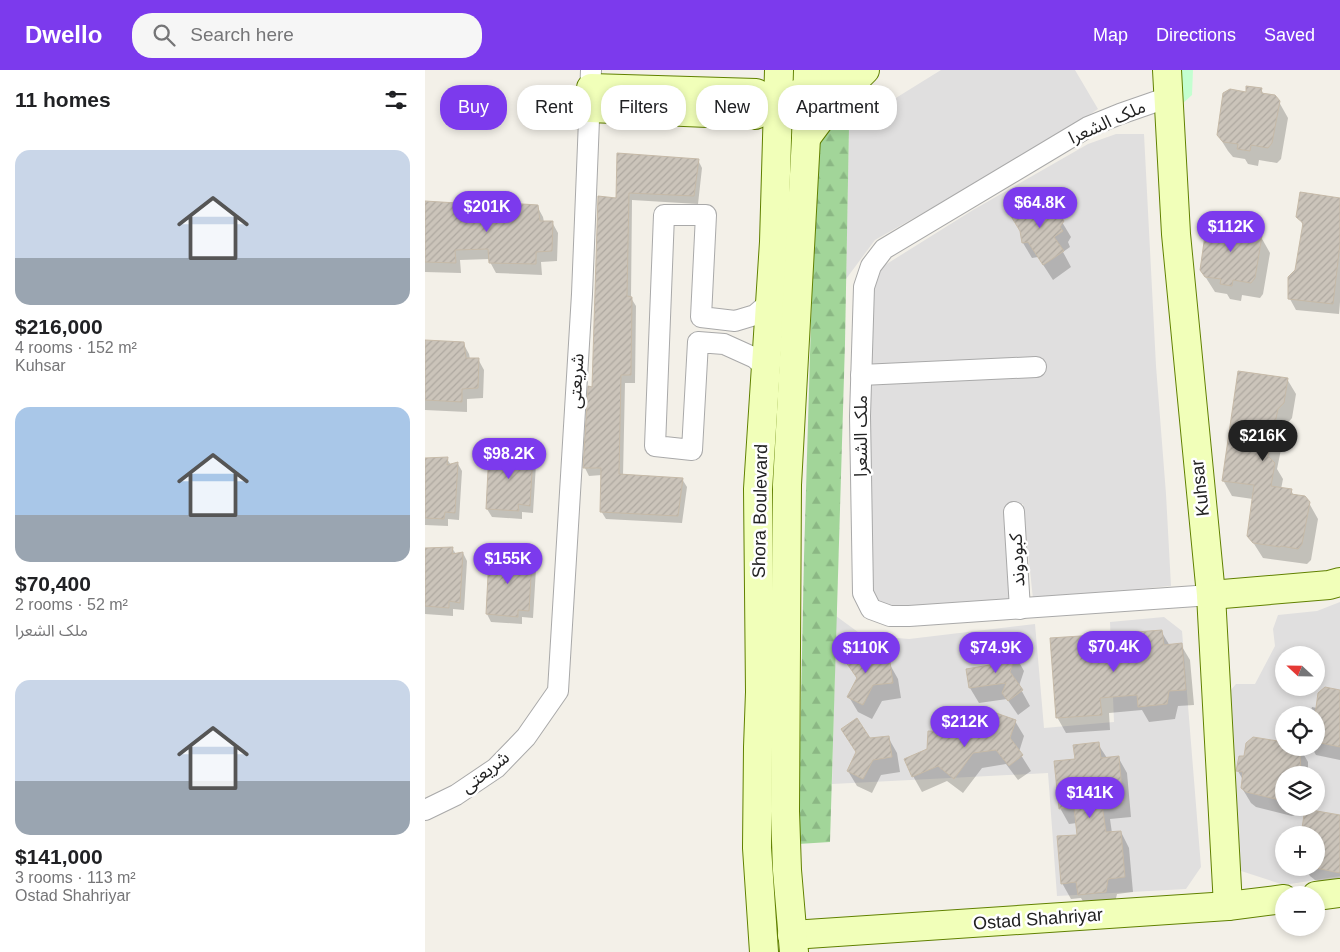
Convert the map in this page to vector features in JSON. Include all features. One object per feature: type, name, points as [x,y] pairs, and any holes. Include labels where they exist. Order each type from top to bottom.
[{"type":"main road","name":"Shora Boulevard","points":[[779,70],[779,85]]},
{"type":"main road","points":[[808,80],[846,70]]},
{"type":"main road","points":[[806,138],[832,103],[865,70]]},
{"type":"main road","name":"Kuhsar","points":[[1167,70],[1176,234],[1211,595],[1228,906]]},
{"type":"main road","name":"Shora Boulevard","points":[[793,943],[787,870],[785,811],[787,485],[808,80]]},
{"type":"main road","points":[[591,88],[756,93],[778,104]]},
{"type":"main road","name":"Shora Boulevard","points":[[764,952],[757,848],[760,692],[758,508],[774,242],[778,104]]},
{"type":"main road","points":[[1211,595],[1329,585],[1340,582]]},
{"type":"main road","points":[[1325,895],[1340,893]]},
{"type":"main road","name":"Ostad Shahriyar","points":[[793,943],[961,924],[1228,906],[1275,901]]},
{"type":"street","name":"ملک الشعرا","points":[[1169,97],[1088,127],[884,249],[871,266],[864,288],[861,375],[863,593],[871,608],[890,616],[1020,609],[1211,595]]},
{"type":"street","name":"شریعتی","points":[[425,810],[456,795],[496,768],[526,737],[558,691],[589,130]]},
{"type":"street","points":[[664,214],[706,215],[701,317],[692,450],[655,446],[664,214]]},
{"type":"street","points":[[701,317],[735,320],[755,315],[770,302]]},
{"type":"street","points":[[698,342],[724,344],[755,358],[766,368]]},
{"type":"street","points":[[861,375],[1036,367]]},
{"type":"street","name":"کبودوند","points":[[1014,512],[1020,609]]},
{"type":"shaded area","points":[[941,70],[1075,70],[1098,109],[1052,140],[875,240],[846,279],[849,130],[897,130],[897,97]]},
{"type":"shaded area","points":[[1116,134],[1144,134],[1156,366],[1171,586],[1033,599],[1023,504],[1008,506],[1017,602],[895,611],[875,603],[867,586],[872,289],[877,270],[973,210],[1088,144]]},
{"type":"shaded area","points":[[1340,602],[1340,876],[1284,885],[1238,870],[1225,697],[1236,684],[1255,684],[1275,646],[1273,629],[1278,615],[1317,611]]},
{"type":"shaded area","points":[[836,616],[862,635],[909,639],[1035,624],[1044,728],[1114,722],[1110,622],[1164,617],[1182,631],[1201,867],[1186,889],[1057,896],[1048,773],[832,784]]},
{"type":"green space","points":[[1178,70],[1193,70],[1192,95],[1182,104]]},
{"type":"green space","points":[[821,130],[849,130],[845,343],[830,842],[798,844],[804,557],[814,220]]},
{"type":"building","points":[[1246,86],[1262,88],[1261,93],[1275,95],[1280,101],[1272,143],[1268,148],[1251,145],[1250,151],[1237,149],[1238,144],[1223,142],[1217,135],[1223,93],[1230,89],[1246,92]]},
{"type":"building","points":[[617,153],[699,159],[694,196],[629,193],[627,296],[632,297],[631,375],[621,375],[619,474],[683,478],[678,516],[600,512],[601,468],[583,468],[588,386],[592,387],[598,196],[616,198]]},
{"type":"building","points":[[1300,192],[1340,198],[1340,244],[1333,304],[1288,299],[1288,277],[1295,270],[1303,223],[1296,217]]},
{"type":"building","points":[[1030,199],[1036,209],[1050,200],[1064,221],[1060,227],[1063,231],[1054,237],[1064,251],[1043,265],[1028,242],[1022,243],[1020,231],[1009,213]]},
{"type":"building","points":[[425,201],[457,203],[459,216],[490,216],[490,202],[538,205],[540,221],[553,221],[552,251],[536,252],[536,264],[489,263],[488,249],[455,250],[456,263],[425,262]]},
{"type":"building","points":[[1229,221],[1244,223],[1244,228],[1258,230],[1262,236],[1255,278],[1251,283],[1233,280],[1232,286],[1220,284],[1221,279],[1205,277],[1200,270],[1206,228],[1212,224],[1228,227]]},
{"type":"building","points":[[425,340],[464,342],[466,358],[479,358],[478,388],[462,389],[462,402],[425,400]]},
{"type":"building","points":[[1238,371],[1288,378],[1284,403],[1278,409],[1268,456],[1275,463],[1271,486],[1292,489],[1291,494],[1305,496],[1310,502],[1302,544],[1298,549],[1253,543],[1247,536],[1254,485],[1222,481]]},
{"type":"building","points":[[522,450],[521,457],[533,455],[530,506],[518,504],[519,511],[486,509],[489,451]]},
{"type":"building","points":[[448,457],[447,465],[458,462],[455,513],[445,512],[444,519],[425,518],[425,458]]},
{"type":"building","points":[[453,547],[452,554],[463,552],[460,603],[449,601],[449,608],[425,606],[425,548]]},
{"type":"building","points":[[522,555],[521,562],[532,560],[529,611],[518,610],[518,617],[486,614],[489,556]]},
{"type":"building","points":[[1162,630],[1164,645],[1182,643],[1186,690],[1169,691],[1167,704],[1138,707],[1137,695],[1100,698],[1102,715],[1056,718],[1050,638],[1096,635],[1097,650],[1138,647],[1136,632]]},
{"type":"building","points":[[858,644],[871,664],[890,662],[893,683],[873,685],[863,705],[847,697],[857,678],[841,655]]},
{"type":"building","points":[[996,648],[1016,654],[1010,672],[1023,690],[1008,701],[1002,693],[1006,683],[969,688],[966,669],[990,665]]},
{"type":"building","points":[[1325,687],[1340,690],[1340,747],[1325,744],[1325,706],[1316,706],[1318,696],[1325,696]]},
{"type":"building","points":[[996,713],[1016,720],[1010,738],[1023,755],[1009,766],[996,750],[973,753],[954,779],[938,766],[912,777],[904,759],[927,749],[928,731],[949,732],[949,737],[990,730]]},
{"type":"building","points":[[857,718],[870,738],[889,736],[892,757],[873,760],[863,779],[847,771],[856,752],[841,729]]},
{"type":"building","points":[[1253,737],[1275,741],[1275,756],[1300,756],[1301,766],[1275,766],[1275,799],[1246,792],[1241,788],[1243,772],[1236,771],[1239,756],[1244,756],[1246,743]]},
{"type":"building","points":[[1099,742],[1101,758],[1119,756],[1123,802],[1102,804],[1106,832],[1121,831],[1125,877],[1108,879],[1106,892],[1078,895],[1076,882],[1061,884],[1057,836],[1077,835],[1074,807],[1059,809],[1054,761],[1075,759],[1073,745]]},
{"type":"building","points":[[1325,812],[1340,815],[1340,873],[1325,870],[1325,826],[1302,826],[1304,816],[1325,816]]}]
